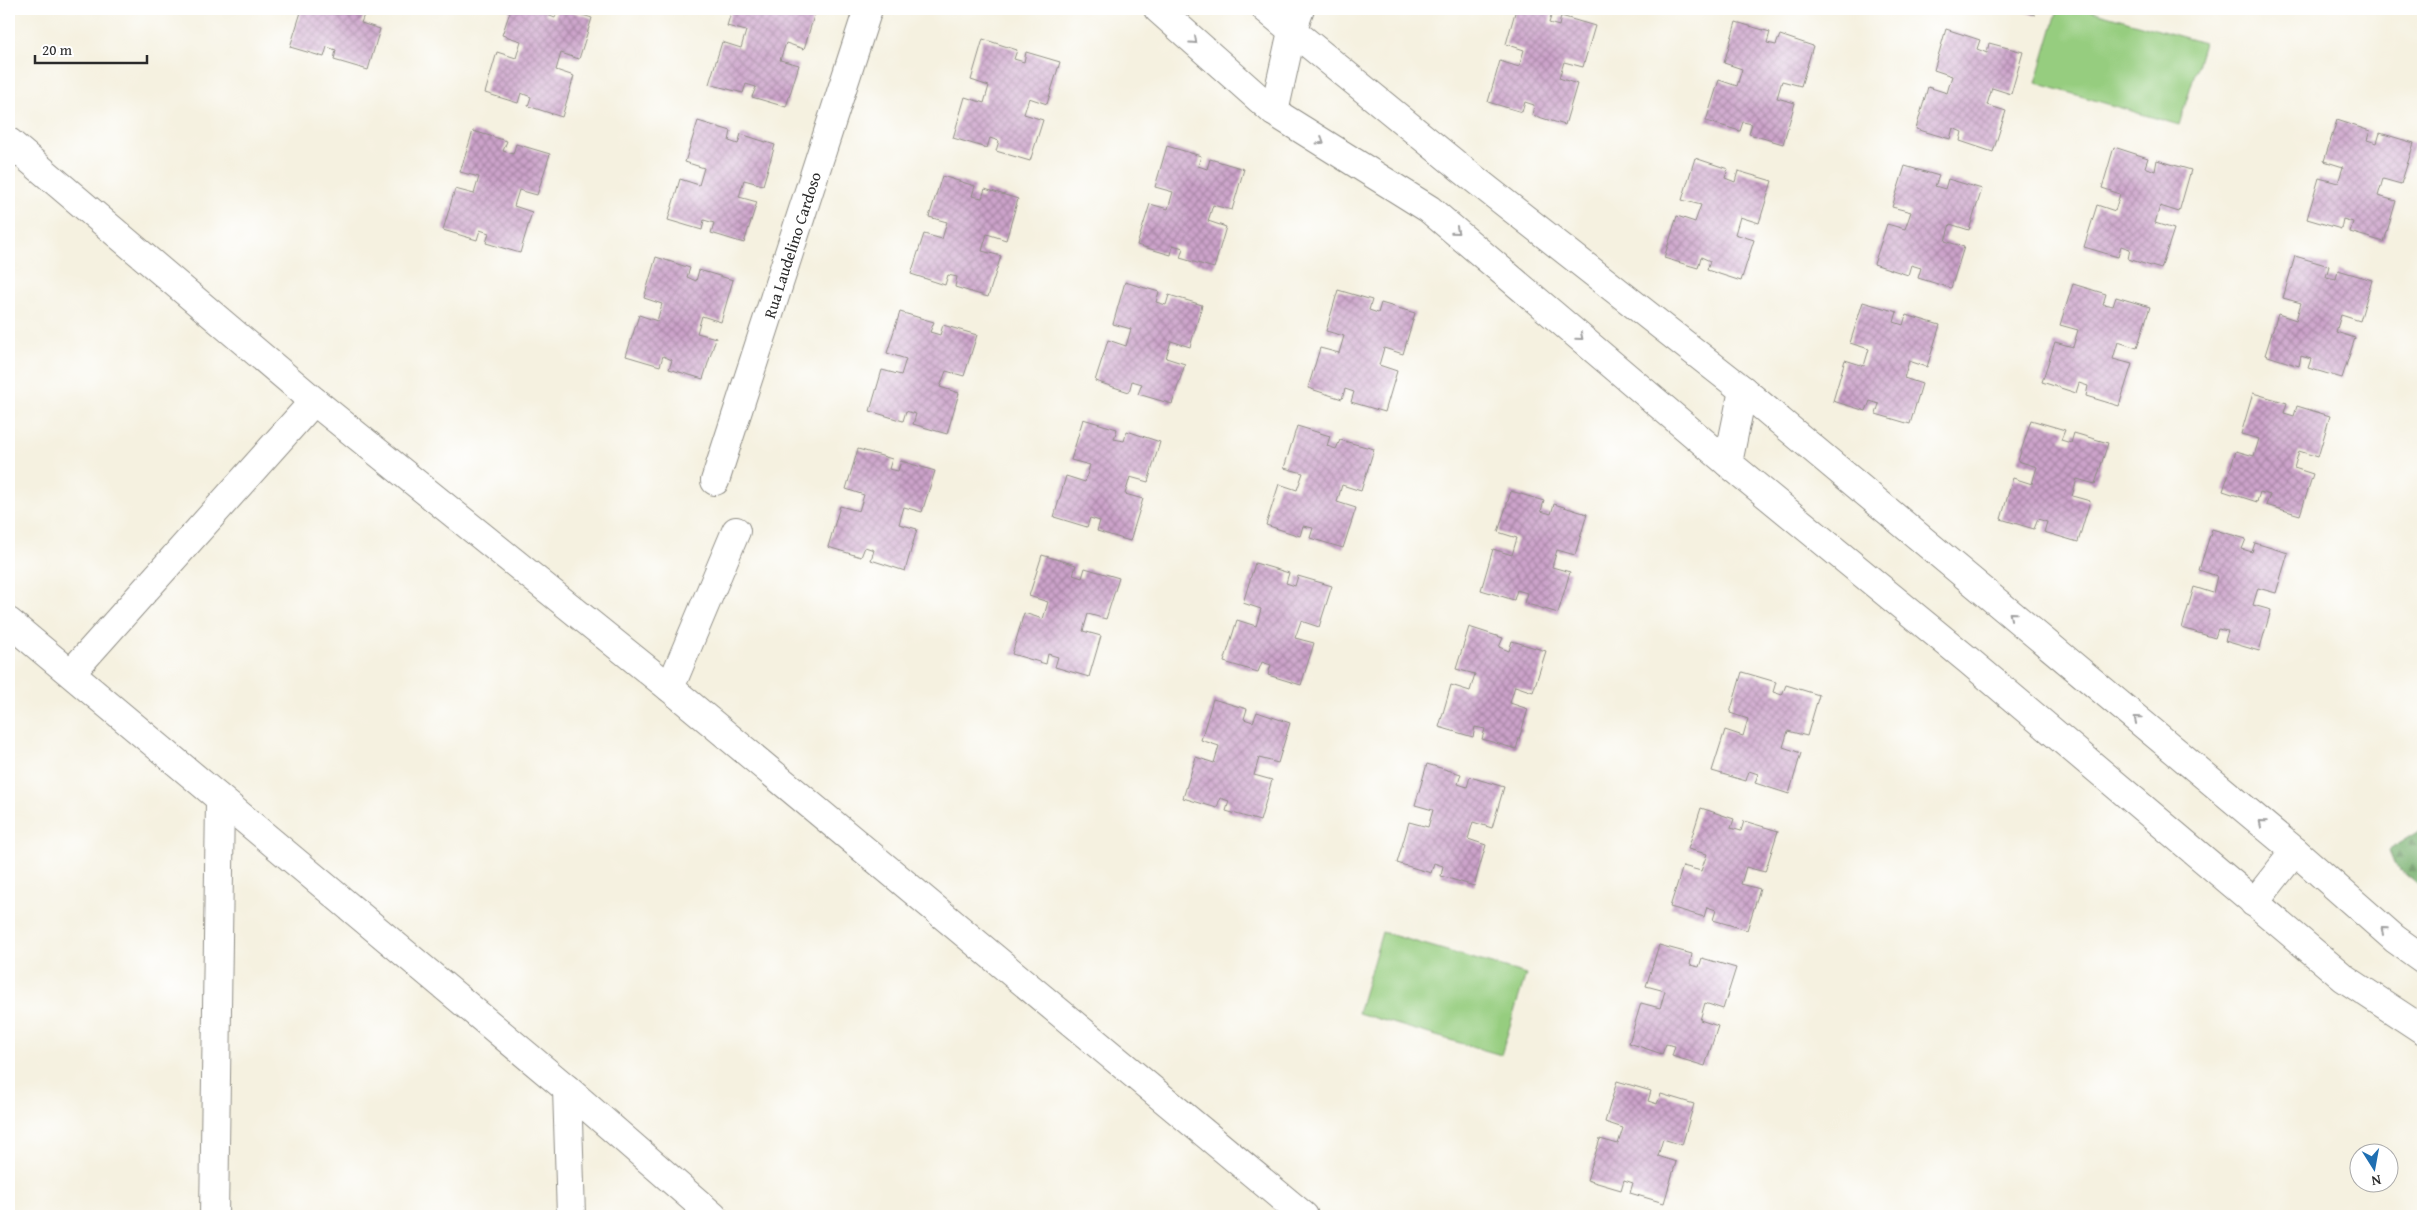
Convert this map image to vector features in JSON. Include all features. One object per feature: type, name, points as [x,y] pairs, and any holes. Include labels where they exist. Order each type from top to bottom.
[{"type":"street","name":"Rua Laudelino Cardoso","points":[[715,482],[868,9]]},
{"type":"street","points":[[1158,9],[1274,112],[1430,208],[1728,463],[1968,660],[2344,978],[2423,1030]]},
{"type":"street","points":[[1266,9],[1296,20],[1463,170],[1743,390],[2295,851],[2396,939],[2423,959]]},
{"type":"street","points":[[1274,112],[1296,20]]},
{"type":"street","points":[[9,142],[314,401],[670,688],[1304,1216]]},
{"type":"street","points":[[1728,463],[1743,390]]},
{"type":"street","points":[[71,673],[314,401]]},
{"type":"street","points":[[670,688],[736,532]]},
{"type":"street","points":[[9,622],[220,801],[567,1089],[713,1216]]},
{"type":"street","points":[[214,1216],[220,801]]},
{"type":"street","points":[[2254,902],[2295,851]]},
{"type":"street","points":[[567,1089],[571,1216]]},
{"type":"green space","points":[[2058,9],[2085,9],[2204,43],[2179,125],[2036,83]]},
{"type":"green space","points":[[2423,829],[2423,888],[2394,864],[2389,850]]},
{"type":"green space","points":[[1382,932],[1526,974],[1501,1055],[1358,1013]]},
{"type":"building","points":[[302,9],[321,11],[322,9],[366,9],[361,23],[380,29],[368,70],[334,60],[336,50],[327,47],[324,57],[290,47]]},
{"type":"building","points":[[511,9],[547,9],[545,14],[555,18],[558,9],[563,9],[592,18],[579,59],[561,53],[556,70],[574,76],[562,117],[528,106],[531,97],[521,93],[518,103],[485,93],[497,52],[516,58],[521,41],[502,35]]},
{"type":"building","points":[[732,9],[816,9],[804,49],[786,43],[780,60],[799,65],[786,107],[752,97],[756,87],[746,84],[743,93],[709,84],[722,42],[741,48],[746,31],[727,26]]},
{"type":"building","points":[[1516,9],[1537,9],[1552,13],[1549,23],[1559,26],[1561,16],[1595,26],[1583,67],[1564,62],[1559,78],[1577,84],[1565,125],[1532,115],[1534,105],[1525,102],[1522,112],[1488,102],[1500,61],[1519,67],[1524,50],[1506,44]]},
{"type":"building","points":[[2014,9],[2037,9],[2035,15]]},
{"type":"building","points":[[1736,22],[1770,32],[1767,43],[1776,45],[1780,35],[1813,46],[1801,86],[1782,81],[1777,98],[1795,103],[1783,144],[1749,134],[1752,124],[1743,122],[1740,131],[1706,121],[1719,80],[1737,86],[1742,69],[1724,63]]},
{"type":"building","points":[[1946,29],[1980,40],[1977,49],[1987,53],[1989,43],[2023,52],[2011,94],[1992,88],[1987,105],[2006,111],[1993,152],[1960,141],[1962,132],[1953,128],[1950,139],[1916,129],[1928,87],[1947,93],[1952,76],[1934,70]]},
{"type":"building","points":[[983,39],[1017,50],[1014,59],[1024,62],[1026,52],[1060,62],[1047,104],[1029,98],[1024,114],[1043,120],[1030,161],[996,151],[999,141],[990,138],[987,148],[953,138],[965,97],[984,103],[989,86],[971,80]]},
{"type":"building","points":[[2337,120],[2370,131],[2367,140],[2377,143],[2380,133],[2414,143],[2401,184],[2383,179],[2378,196],[2396,201],[2384,242],[2350,232],[2353,222],[2343,219],[2341,229],[2307,219],[2319,178],[2338,183],[2343,167],[2324,161]]},
{"type":"building","points":[[698,121],[731,131],[729,141],[738,144],[741,134],[775,145],[763,185],[744,180],[739,197],[757,202],[744,243],[711,233],[714,223],[704,220],[702,230],[668,220],[680,179],[699,185],[704,168],[685,162]]},
{"type":"building","points":[[473,131],[507,141],[503,151],[513,154],[516,144],[550,154],[537,195],[519,190],[514,206],[532,212],[520,253],[486,243],[489,233],[480,230],[477,240],[443,230],[455,189],[474,194],[479,177],[460,172]]},
{"type":"building","points":[[1167,146],[1201,156],[1198,166],[1207,169],[1210,159],[1244,169],[1232,210],[1213,205],[1208,221],[1226,227],[1214,268],[1180,258],[1183,248],[1173,245],[1171,255],[1137,245],[1150,204],[1168,209],[1173,192],[1155,187]]},
{"type":"building","points":[[2114,147],[2148,158],[2145,167],[2155,171],[2157,160],[2191,170],[2179,212],[2160,206],[2155,223],[2174,229],[2161,269],[2128,259],[2130,249],[2121,246],[2118,257],[2084,247],[2097,205],[2115,211],[2120,194],[2102,188]]},
{"type":"building","points":[[1695,158],[1728,169],[1725,178],[1735,182],[1738,171],[1772,181],[1759,223],[1740,217],[1735,234],[1754,240],[1741,281],[1707,270],[1710,261],[1701,257],[1698,268],[1664,258],[1677,216],[1695,222],[1701,205],[1682,200]]},
{"type":"building","points":[[1905,166],[1939,176],[1935,186],[1945,189],[1948,179],[1982,189],[1969,230],[1950,224],[1945,241],[1964,247],[1951,288],[1918,278],[1921,268],[1911,265],[1908,275],[1874,264],[1887,224],[1905,229],[1911,212],[1892,207]]},
{"type":"building","points":[[942,176],[975,186],[972,196],[982,198],[985,189],[1018,199],[1006,240],[987,234],[982,251],[1001,256],[988,297],[955,287],[957,277],[948,275],[945,285],[911,274],[924,234],[942,239],[947,222],[929,217]]},
{"type":"building","points":[[2295,256],[2329,266],[2326,277],[2336,279],[2338,270],[2372,280],[2360,321],[2341,315],[2336,332],[2355,338],[2342,378],[2308,368],[2311,359],[2301,356],[2299,366],[2265,355],[2278,314],[2296,320],[2301,303],[2283,298]]},
{"type":"building","points":[[656,257],[690,268],[687,277],[696,281],[699,270],[733,280],[721,322],[702,316],[697,333],[716,338],[703,379],[669,369],[672,360],[663,356],[660,366],[626,356],[639,315],[657,321],[662,304],[644,298]]},
{"type":"building","points":[[1125,282],[1159,292],[1156,302],[1166,305],[1169,295],[1202,305],[1190,347],[1171,341],[1166,358],[1185,364],[1172,404],[1138,394],[1142,384],[1132,381],[1129,392],[1095,381],[1108,340],[1126,346],[1131,329],[1113,324]]},
{"type":"building","points":[[2073,284],[2106,294],[2103,304],[2113,306],[2116,297],[2150,307],[2137,348],[2118,342],[2113,359],[2132,364],[2119,406],[2086,396],[2088,386],[2079,383],[2076,393],[2042,382],[2055,342],[2073,347],[2078,330],[2060,325]]},
{"type":"building","points":[[1338,290],[1372,300],[1369,310],[1378,313],[1381,303],[1415,313],[1403,354],[1384,348],[1379,365],[1397,371],[1385,412],[1351,402],[1354,392],[1345,389],[1342,399],[1308,388],[1320,348],[1339,353],[1344,336],[1326,331]]},
{"type":"building","points":[[1863,302],[1897,312],[1894,322],[1903,325],[1906,315],[1940,325],[1927,367],[1909,361],[1904,378],[1922,384],[1910,424],[1876,414],[1879,404],[1870,401],[1866,411],[1833,401],[1845,360],[1864,366],[1869,349],[1850,343]]},
{"type":"building","points":[[900,312],[934,322],[930,332],[940,335],[943,325],[977,335],[964,376],[946,371],[940,387],[959,393],[947,434],[913,424],[916,414],[906,411],[903,421],[870,411],[882,370],[901,375],[906,359],[887,353]]},
{"type":"building","points":[[2253,393],[2287,403],[2284,413],[2294,416],[2297,406],[2330,416],[2318,457],[2299,451],[2294,468],[2313,474],[2300,515],[2266,505],[2270,495],[2260,492],[2257,502],[2223,491],[2236,451],[2254,456],[2259,439],[2241,434]]},
{"type":"building","points":[[1083,419],[1117,429],[1114,439],[1124,441],[1127,431],[1160,442],[1148,482],[1130,477],[1125,494],[1143,499],[1130,541],[1097,531],[1100,521],[1090,518],[1087,527],[1054,517],[1066,476],[1085,482],[1090,465],[1071,460]]},
{"type":"building","points":[[2031,420],[2065,430],[2061,440],[2071,443],[2074,433],[2108,443],[2095,484],[2077,479],[2072,496],[2090,501],[2078,542],[2044,532],[2047,522],[2038,519],[2034,529],[2001,519],[2013,478],[2032,484],[2037,467],[2018,461]]},
{"type":"building","points":[[1297,426],[1330,436],[1327,446],[1336,449],[1340,440],[1374,449],[1361,491],[1342,485],[1337,502],[1356,508],[1343,548],[1310,538],[1313,528],[1303,526],[1300,536],[1266,525],[1279,484],[1297,490],[1303,473],[1284,468]]},
{"type":"building","points":[[858,449],[892,459],[889,469],[898,471],[901,461],[935,471],[922,512],[904,507],[899,524],[917,529],[905,571],[871,560],[874,550],[865,547],[861,557],[828,547],[840,506],[859,511],[864,495],[846,489]]},
{"type":"building","points":[[1511,491],[1544,501],[1541,511],[1551,514],[1554,504],[1587,514],[1575,555],[1557,550],[1552,567],[1570,572],[1558,613],[1524,603],[1527,593],[1517,590],[1514,600],[1481,590],[1493,549],[1512,555],[1517,538],[1498,532]]},
{"type":"building","points":[[2212,529],[2246,539],[2242,549],[2252,552],[2255,543],[2288,553],[2276,593],[2258,588],[2253,605],[2271,610],[2259,651],[2225,641],[2228,631],[2218,629],[2215,638],[2182,628],[2194,587],[2213,593],[2217,576],[2199,570]]},
{"type":"building","points":[[1042,555],[1076,565],[1073,575],[1082,578],[1085,568],[1119,578],[1106,619],[1088,614],[1083,631],[1101,636],[1089,677],[1055,667],[1058,657],[1048,654],[1046,664],[1012,654],[1024,613],[1043,619],[1048,602],[1029,596]]},
{"type":"building","points":[[1255,563],[1289,573],[1286,583],[1295,586],[1298,576],[1332,586],[1319,627],[1301,621],[1295,638],[1314,643],[1301,685],[1268,675],[1271,665],[1262,662],[1258,672],[1224,662],[1237,620],[1256,626],[1261,609],[1243,603]]},
{"type":"building","points":[[1469,627],[1503,638],[1499,647],[1509,651],[1512,641],[1546,651],[1533,692],[1515,686],[1510,703],[1528,709],[1516,749],[1482,739],[1485,729],[1475,727],[1473,737],[1439,727],[1451,685],[1470,691],[1475,674],[1456,669]]},
{"type":"building","points":[[1742,672],[1776,682],[1773,692],[1782,695],[1786,685],[1819,695],[1807,736],[1788,731],[1783,747],[1801,753],[1789,794],[1755,783],[1758,774],[1749,771],[1746,781],[1712,771],[1725,730],[1743,736],[1748,719],[1730,713]]},
{"type":"building","points":[[1213,699],[1247,709],[1244,719],[1253,722],[1257,712],[1290,723],[1278,763],[1259,758],[1254,775],[1272,780],[1260,821],[1226,811],[1229,801],[1220,798],[1217,808],[1183,798],[1196,757],[1214,763],[1219,746],[1201,740]]},
{"type":"building","points":[[1427,764],[1461,774],[1458,784],[1467,787],[1470,777],[1504,787],[1492,828],[1473,822],[1468,839],[1486,845],[1474,886],[1441,876],[1443,866],[1434,863],[1431,873],[1397,863],[1409,822],[1428,827],[1433,810],[1415,805]]},
{"type":"building","points":[[1701,808],[1734,819],[1731,828],[1741,831],[1744,821],[1778,831],[1765,872],[1746,867],[1741,884],[1760,889],[1747,930],[1713,920],[1716,910],[1707,907],[1704,917],[1670,907],[1683,866],[1701,871],[1707,854],[1688,849]]},
{"type":"building","points":[[1659,945],[1692,954],[1690,965],[1699,967],[1702,958],[1736,968],[1723,1009],[1705,1003],[1700,1020],[1718,1026],[1705,1066],[1672,1056],[1675,1046],[1666,1044],[1662,1054],[1629,1043],[1641,1003],[1660,1008],[1665,991],[1646,986]]},
{"type":"building","points":[[1617,1081],[1651,1091],[1648,1101],[1657,1104],[1661,1094],[1694,1104],[1682,1145],[1663,1139],[1658,1156],[1676,1162],[1664,1203],[1630,1193],[1633,1183],[1624,1180],[1621,1190],[1587,1180],[1600,1139],[1618,1144],[1623,1128],[1605,1122]]}]
